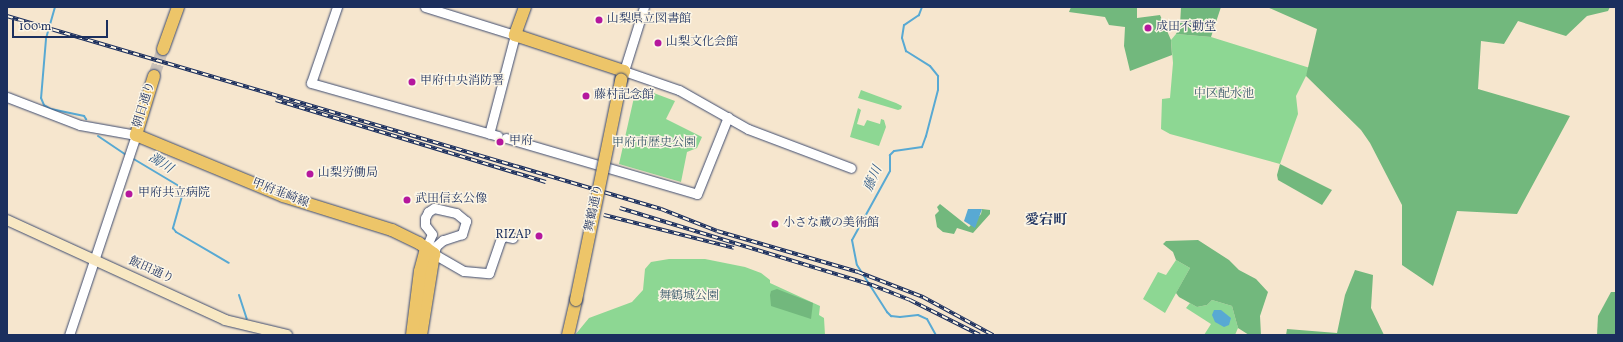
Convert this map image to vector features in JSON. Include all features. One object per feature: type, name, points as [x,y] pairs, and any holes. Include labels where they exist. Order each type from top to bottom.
[{"type":"main road","points":[[163,50],[178,7]]},
{"type":"main road","points":[[524,7],[515,35],[622,76]]},
{"type":"main road","name":"朝日通り","points":[[136,135],[154,76]]},
{"type":"main road","name":"舞鶴通り","points":[[568,335],[622,76]]},
{"type":"main road","name":"甲府韮崎線","points":[[136,135],[283,196],[392,230],[430,251]]},
{"type":"main road","name":"飯田通り","points":[[7,220],[224,320],[287,335]]},
{"type":"main road","points":[[412,335],[420,270],[430,251]]},
{"type":"main road","points":[[421,335],[430,251]]},
{"type":"street","points":[[337,7],[311,82],[697,194],[728,117]]},
{"type":"street","points":[[425,7],[515,35],[498,136]]},
{"type":"street","points":[[644,7],[622,76],[679,90],[748,129],[851,168]]},
{"type":"street","points":[[7,97],[72,123],[136,135],[69,335]]},
{"type":"street","points":[[430,251],[451,236],[462,234],[466,222],[456,213],[439,208],[428,212],[424,218],[425,225],[432,231],[451,236]]},
{"type":"street","points":[[430,251],[432,231]]},
{"type":"street","points":[[430,251],[464,270],[487,274],[501,239],[504,236],[513,238]]},
{"type":"green space","points":[[1071,7],[1137,7],[1137,18],[1160,15],[1171,40],[1172,55],[1130,71],[1124,46],[1125,27],[1109,25],[1105,17],[1069,12]]},
{"type":"green space","points":[[1181,7],[1221,7],[1211,37],[1176,34],[1180,25]]},
{"type":"green space","points":[[1267,7],[1610,7],[1608,11],[1587,16],[1566,36],[1518,21],[1504,44],[1481,41],[1478,89],[1570,116],[1517,214],[1457,211],[1433,286],[1402,265],[1402,205],[1370,143],[1361,130],[1306,76],[1317,29]]},
{"type":"green space","name":"中区配水池","points":[[1176,34],[1211,37],[1310,68],[1296,96],[1298,114],[1280,164],[1170,134],[1161,129],[1162,99],[1170,98],[1173,63],[1171,40]]},
{"type":"green space","name":"甲府市歴史公園","points":[[643,89],[675,101],[666,119],[702,137],[697,148],[687,152],[681,182],[619,164],[635,93]]},
{"type":"green space","points":[[861,90],[896,103],[902,106],[901,109],[898,110],[858,98]]},
{"type":"green space","points":[[858,108],[861,110],[857,124],[864,126],[867,120],[880,124],[881,119],[884,120],[886,127],[879,146],[850,137]]},
{"type":"green space","points":[[1280,164],[1332,190],[1322,205],[1278,180],[1277,175]]},
{"type":"green space","points":[[940,204],[969,227],[981,214],[982,209],[990,210],[990,214],[973,233],[957,228],[954,234],[943,232],[937,227],[935,215],[939,211],[937,207]]},
{"type":"green space","points":[[1198,240],[1229,260],[1239,270],[1256,279],[1268,292],[1260,316],[1261,335],[1249,335],[1238,328],[1232,306],[1212,300],[1207,305],[1197,307],[1179,297],[1176,293],[1190,268],[1176,260],[1173,252],[1163,244],[1166,241]]},
{"type":"green space","name":"舞鶴城公園","points":[[669,259],[705,259],[745,267],[761,273],[770,280],[770,283],[820,306],[819,315],[824,318],[825,335],[575,335],[589,318],[632,302],[643,290],[645,269],[651,262]]},
{"type":"green space","points":[[1176,260],[1190,268],[1165,313],[1143,299],[1158,272],[1166,275]]},
{"type":"green space","points":[[1355,270],[1373,275],[1371,308],[1384,335],[1286,335],[1287,329],[1337,333],[1345,295]]},
{"type":"green space","points":[[777,289],[813,303],[811,319],[771,306],[771,291]]},
{"type":"green space","points":[[1611,292],[1616,292],[1616,335],[1597,335],[1598,316]]},
{"type":"green space","points":[[1212,300],[1232,306],[1238,328],[1235,335],[1204,335],[1211,324],[1186,308],[1190,303],[1197,307],[1207,305]]},
{"type":"water","points":[[968,209],[982,209],[975,228],[964,221]]},
{"type":"water","points":[[1214,310],[1221,310],[1231,318],[1229,325],[1224,327],[1215,322],[1212,315]]},
{"type":"waterway","name":"濁川","points":[[55,7],[46,39],[41,98],[44,105],[51,109],[84,116],[86,119]]},
{"type":"waterway","name":"藤川","points":[[922,7],[919,15],[904,25],[902,38],[906,51],[930,66],[938,76],[938,90],[926,136],[922,147],[894,151],[890,155],[890,171],[852,240],[857,265],[887,312],[891,316],[900,317],[918,315],[927,319],[936,335]]},
{"type":"waterway","name":"濁川","points":[[98,136],[126,155]]},
{"type":"waterway","name":"濁川","points":[[132,158],[184,189],[173,228],[176,232],[229,263]]},
{"type":"waterway","name":"濁川","points":[[239,295],[247,319]]},
{"type":"tunnel","points":[[154,76],[163,49]]},
{"type":"railway","points":[[7,16],[661,209],[717,231],[858,272],[923,297],[993,335]]},
{"type":"railway","points":[[276,100],[546,182]]},
{"type":"railway","points":[[620,208],[872,285],[910,300],[980,335]]},
{"type":"railway","points":[[604,215],[734,248]]},
{"type":"place","name":"山梨県立図書館","points":[[599,20]]},
{"type":"place","name":"成田不動堂","points":[[1148,28]]},
{"type":"place","name":"山梨文化会館","points":[[658,43]]},
{"type":"place","name":"甲府中央消防署","points":[[412,82]]},
{"type":"place","name":"藤村記念館","points":[[586,96]]},
{"type":"place","name":"甲府","points":[[500,142]]},
{"type":"place","name":"山梨労働局","points":[[310,174]]},
{"type":"place","name":"甲府共立病院","points":[[129,194]]},
{"type":"place","name":"武田信玄公像","points":[[407,200]]},
{"type":"place","name":"小さな蔵の美術館","points":[[775,224]]},
{"type":"place","name":"RIZAP","points":[[539,236]]},
{"type":"district","name":"愛宕町","points":[[1046,221]]}]
